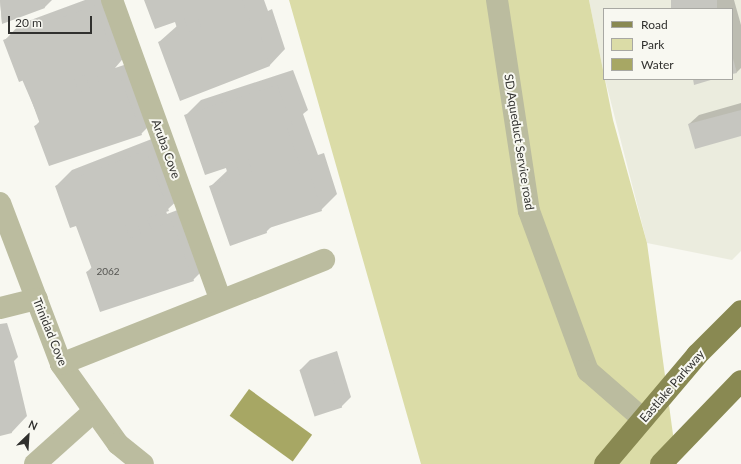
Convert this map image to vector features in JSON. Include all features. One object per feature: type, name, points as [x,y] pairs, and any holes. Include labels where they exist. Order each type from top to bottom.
[{"type":"main road","name":"Eastlake Parkway","points":[[605,464],[697,355],[741,310]]},
{"type":"main road","points":[[661,464],[741,381]]},
{"type":"street","name":"Aruba Cove","points":[[112,0],[220,299]]},
{"type":"street","name":"SD Aqueduct Service road","points":[[497,0],[529,211],[588,371],[643,419]]},
{"type":"street","name":"Trinidad Cove","points":[[0,203],[61,364],[118,444],[143,464]]},
{"type":"street","points":[[61,364],[220,299],[324,260]]},
{"type":"street","points":[[0,308],[37,299]]},
{"type":"street","points":[[35,464],[94,411]]},
{"type":"shaded area","points":[[589,0],[741,0],[741,251],[732,260],[647,243],[605,80],[733,80],[733,8],[603,8],[603,70]]},
{"type":"green space","points":[[289,0],[589,0],[603,70],[603,80],[605,80],[613,120],[647,243],[677,464],[421,464]]},
{"type":"water","points":[[249,389],[312,435],[293,462],[230,416]]},
{"type":"building","points":[[0,0],[42,0],[45,8],[2,24]]},
{"type":"building","points":[[144,0],[242,0],[252,26],[257,24],[270,66],[180,101],[158,42],[179,34],[175,22],[155,29]],"holes":[[[196,14],[201,27],[189,32],[184,18]]]},
{"type":"building","points":[[671,0],[717,0],[717,8],[671,8]]},
{"type":"building","points":[[95,5],[117,65],[96,72],[99,83],[120,76],[142,135],[49,166],[34,126],[40,124],[24,80],[19,82],[3,40]],"holes":[[[85,75],[90,88],[79,92],[74,79]]]},
{"type":"building","points":[[733,59],[737,73],[733,74]]},
{"type":"building","points":[[693,80],[711,80],[694,85]]},
{"type":"building","points":[[277,85],[293,126],[287,128],[302,170],[308,168],[322,211],[266,229],[267,233],[230,246],[209,186],[229,179],[226,168],[205,175],[184,115]],"holes":[[[248,158],[252,172],[240,176],[236,162]]]},
{"type":"building","points":[[741,110],[741,136],[695,149],[688,124]]},
{"type":"building","points":[[146,150],[169,211],[147,218],[151,229],[172,221],[194,281],[100,312],[86,272],[92,269],[76,226],[70,228],[55,186]],"holes":[[[136,220],[141,234],[130,238],[125,225]]]},
{"type":"building","points":[[327,361],[342,408],[315,417],[299,370]]},
{"type":"building","points":[[0,385],[12,433],[0,436]]}]
